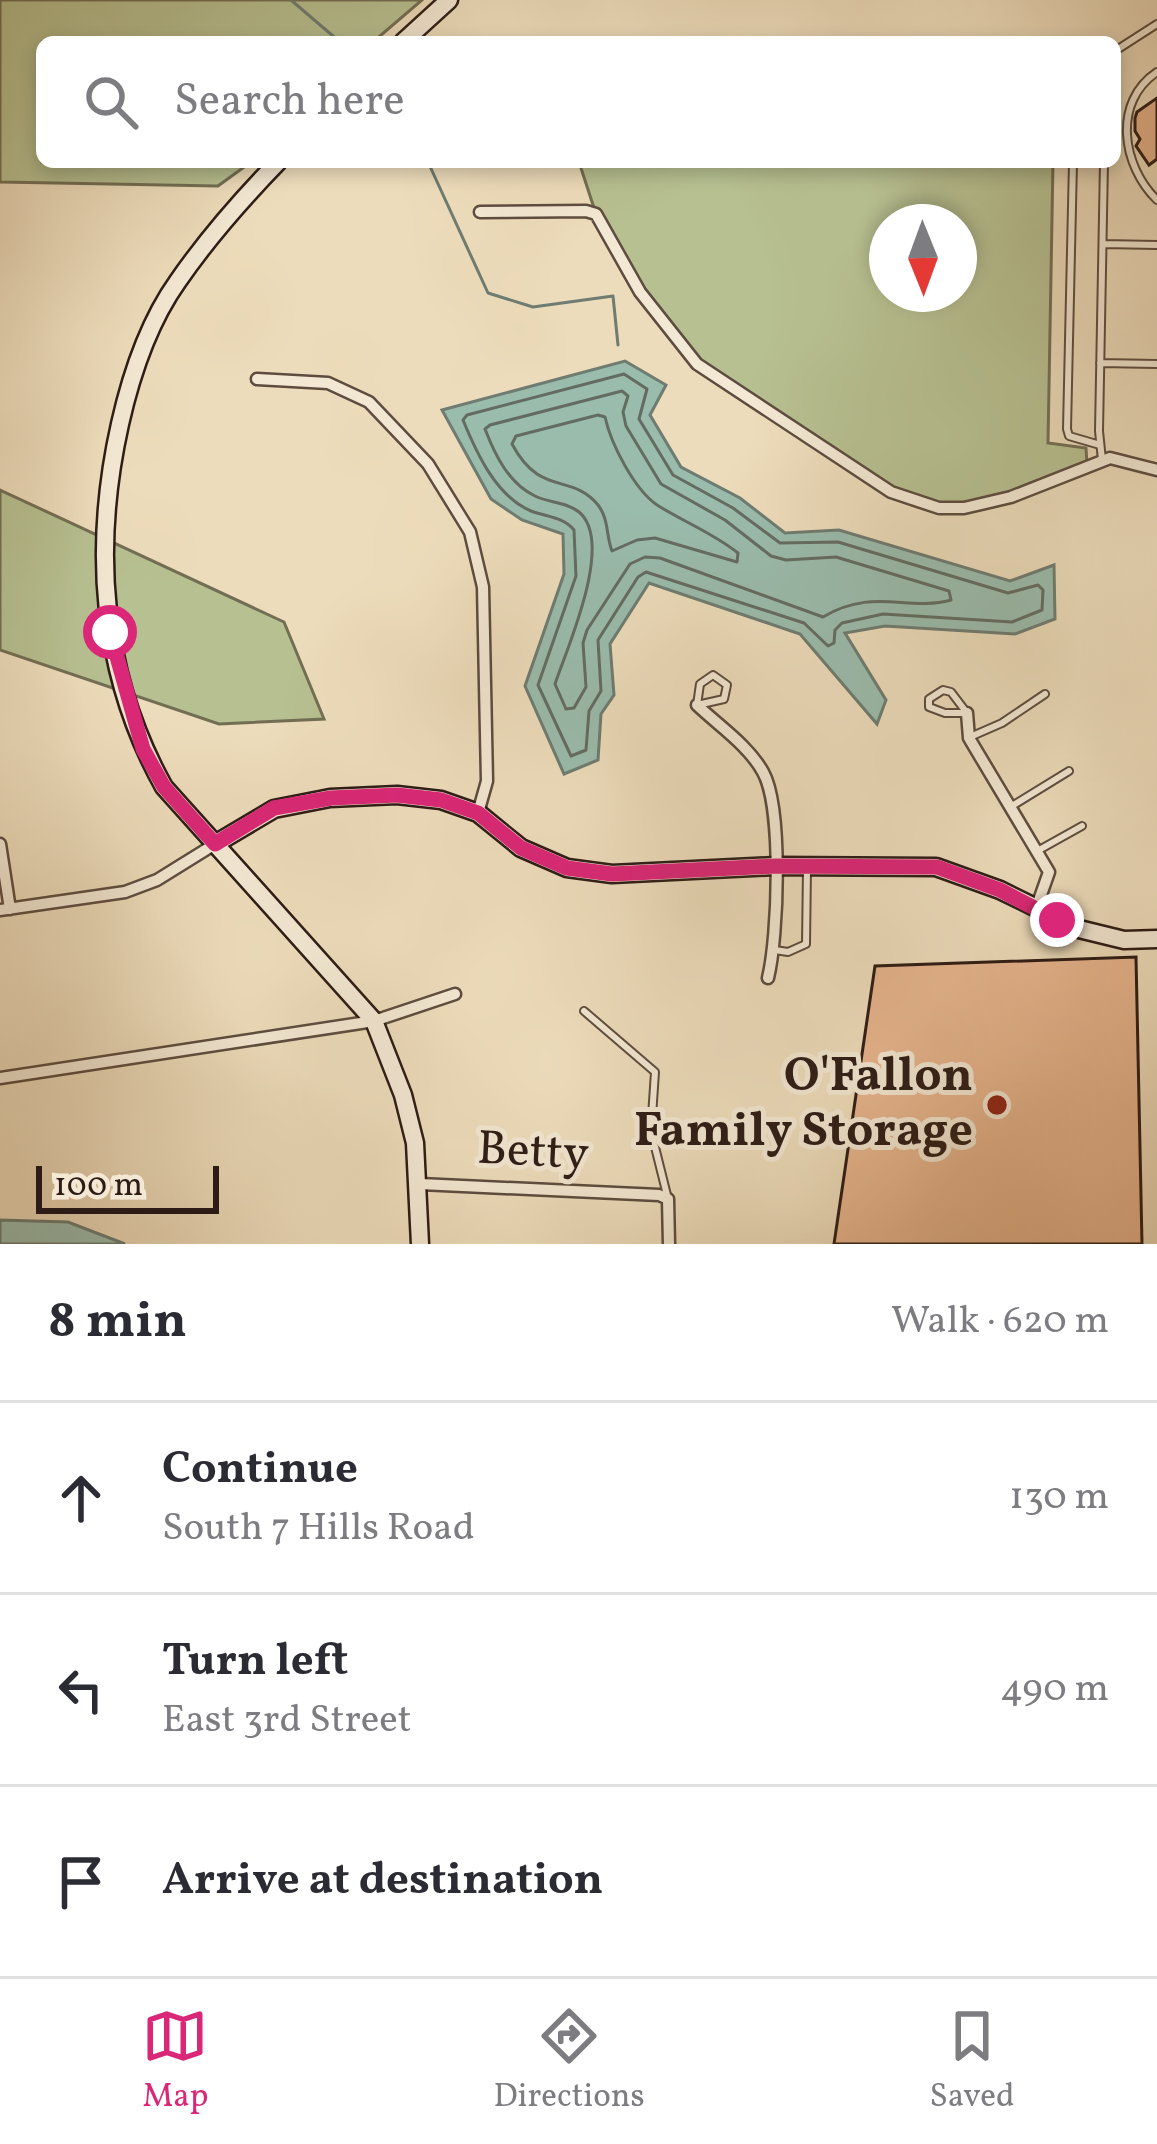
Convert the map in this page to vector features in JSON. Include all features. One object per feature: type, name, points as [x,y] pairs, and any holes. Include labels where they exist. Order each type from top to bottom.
[{"type":"street","points":[[410,36],[449,0]]},
{"type":"street","points":[[273,168],[176,284],[138,358],[107,480],[102,580],[125,698],[143,749],[164,787],[374,1021],[416,1143],[421,1244]]},
{"type":"street","points":[[481,212],[596,214],[640,292],[697,364],[869,479],[914,502],[939,508],[988,505],[1102,460],[1157,470]]},
{"type":"street","points":[[256,379],[328,383],[369,402],[428,464],[470,532],[483,587],[487,781],[478,813]]},
{"type":"street","points":[[697,705],[748,752],[770,788],[776,866],[775,950],[768,978]]},
{"type":"street","points":[[967,713],[969,738],[1049,872],[1036,909]]},
{"type":"street","points":[[0,844],[5,910],[125,892],[158,880],[274,808],[331,798],[397,795],[441,800],[478,813],[521,848],[567,868],[612,874],[776,866],[937,867],[1101,934],[1124,940],[1157,939]]},
{"type":"street","points":[[0,1078],[374,1021],[455,994]]},
{"type":"street","name":"Betty","points":[[420,1184],[668,1199]]},
{"type":"street","points":[[668,1199],[669,1244]]},
{"type":"lane","points":[[1121,47],[1157,24]]},
{"type":"lane","points":[[1157,72],[1141,83],[1128,104],[1130,155],[1141,184],[1157,200]]},
{"type":"lane","points":[[1073,168],[1067,429],[1069,436],[1100,445]]},
{"type":"lane","points":[[1102,460],[1104,168]]},
{"type":"lane","points":[[1102,244],[1157,245]]},
{"type":"lane","points":[[1100,363],[1157,364]]},
{"type":"lane","points":[[713,675],[727,685],[724,699],[697,705],[704,677],[713,675]]},
{"type":"lane","points":[[947,690],[967,713],[945,713],[928,703],[947,690]]},
{"type":"lane","points":[[969,738],[1045,694]]},
{"type":"lane","points":[[1012,806],[1069,771]]},
{"type":"lane","points":[[1039,850],[1082,826]]},
{"type":"lane","points":[[775,950],[788,952],[806,944],[807,866]]},
{"type":"lane","points":[[584,1011],[655,1072],[651,1131],[668,1199]]},
{"type":"green space","points":[[0,0],[422,0],[380,36],[36,36],[36,168],[243,168],[218,186],[0,182]]},
{"type":"green space","points":[[581,168],[1053,168],[1048,443],[1086,448],[1087,465],[988,505],[915,502],[679,346],[596,214]]},
{"type":"green space","points":[[0,490],[284,622],[324,719],[219,724],[0,650]]},
{"type":"water","points":[[625,361],[666,385],[650,415],[681,467],[740,498],[785,533],[839,530],[1010,581],[1054,565],[1055,619],[1015,634],[885,626],[845,633],[886,700],[877,724],[800,634],[649,583],[610,644],[614,695],[601,714],[598,760],[564,774],[525,686],[564,574],[563,534],[522,520],[491,499],[442,410]]},
{"type":"water","points":[[0,1220],[68,1222],[125,1244],[0,1244]]},
{"type":"building","points":[[1157,98],[1157,159],[1149,165],[1136,146],[1140,139],[1135,118]]},
{"type":"building","name":"O'Fallon Family Storage","points":[[1136,957],[1142,1244],[834,1244],[875,966]]},
{"type":"waterway","points":[[291,0],[333,36]]},
{"type":"waterway","points":[[431,168],[488,293],[533,307],[613,296],[618,345]]},
{"type":"place","name":"O'Fallon Family Storage","points":[[997,1105]]},
{"type":"route","points":[[110,632],[143,749],[164,787],[215,844],[274,808],[331,798],[397,795],[441,800],[478,813],[521,848],[567,868],[612,874],[776,866],[937,867],[1000,890],[1057,920]]}]
